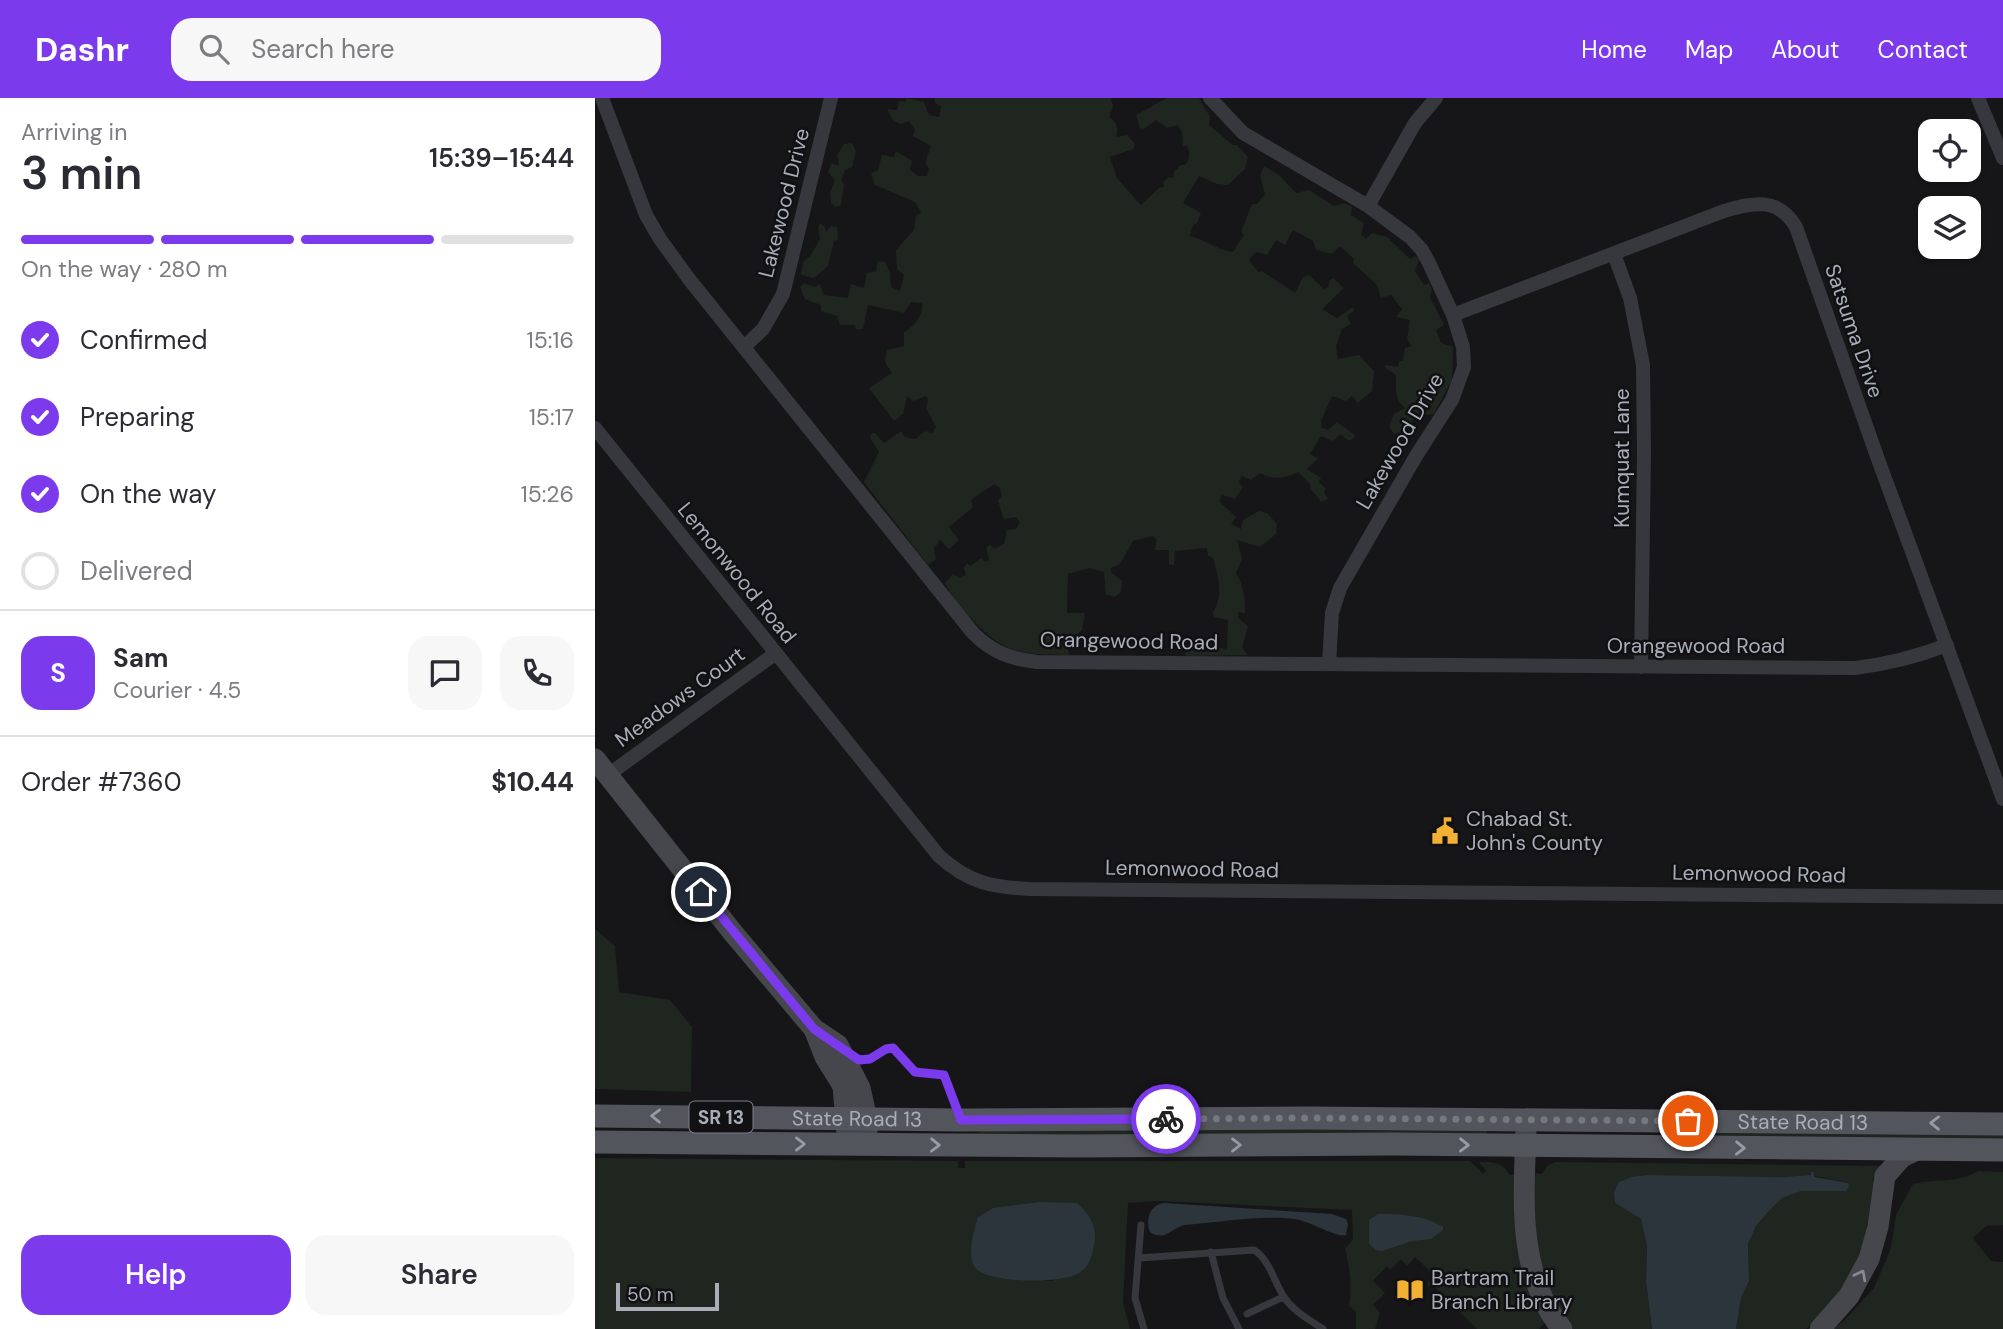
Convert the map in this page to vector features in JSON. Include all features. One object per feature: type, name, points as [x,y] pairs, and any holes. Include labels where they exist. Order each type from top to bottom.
[{"type":"main road","name":"State Road 13","points":[[595,1116],[961,1120],[1527,1119],[2003,1124]]},
{"type":"main road","name":"State Road 13","points":[[595,1142],[1078,1146],[1526,1145],[2003,1150]]},
{"type":"street","name":"Orangewood Road","points":[[602,98],[635,190],[653,227],[689,279],[974,633],[985,645],[1000,654],[1017,660],[1037,662],[1855,668],[1917,657],[1947,645]]},
{"type":"street","name":"Lakewood Drive","points":[[744,347],[763,329],[783,294],[831,98]]},
{"type":"street","name":"Lakewood Drive","points":[[1210,98],[1243,133],[1368,206],[1410,237],[1422,250],[1453,315],[1463,347],[1464,367],[1459,385],[1344,579],[1332,613],[1329,664]]},
{"type":"street","points":[[1368,206],[1415,123],[1436,98]]},
{"type":"street","points":[[1978,98],[2003,158]]},
{"type":"street","name":"Satsuma Drive","points":[[1453,315],[1724,211],[1750,204],[1772,205],[1791,218],[2003,799]]},
{"type":"street","name":"Kumquat Lane","points":[[1614,254],[1630,298],[1643,365],[1641,667]]},
{"type":"street","name":"Lemonwood Road","points":[[595,428],[939,856],[967,877],[991,885],[1030,889],[2003,897]]},
{"type":"street","name":"Meadows Court","points":[[601,767],[776,653]]},
{"type":"street","points":[[601,767],[734,934],[814,1029],[838,1045],[860,1087],[857,1144]]},
{"type":"street","points":[[814,1029],[825,1057],[838,1075],[857,1119]]},
{"type":"street","points":[[1527,1119],[1525,1227],[1528,1252],[1537,1283],[1555,1326]]},
{"type":"street","points":[[1820,1329],[1849,1296],[1869,1259],[1878,1227],[1881,1188],[1885,1176],[1902,1157],[1919,1149]]},
{"type":"lane","points":[[838,1045],[859,1060],[870,1059],[886,1049],[893,1048],[915,1072],[944,1075],[961,1120]]},
{"type":"lane","points":[[1141,1225],[1135,1298],[1145,1329]]},
{"type":"lane","points":[[1139,1258],[1254,1250],[1264,1260],[1283,1297],[1292,1307],[1323,1329]]},
{"type":"lane","points":[[1211,1252],[1223,1298],[1239,1329]]},
{"type":"lane","points":[[1247,1314],[1283,1297]]},
{"type":"shaded area","points":[[907,98],[924,102],[929,115],[939,117],[941,106],[935,103],[934,98],[1111,98],[1113,107],[1109,117],[1117,126],[1116,137],[1127,135],[1135,144],[1133,149],[1110,157],[1117,178],[1141,205],[1159,188],[1164,187],[1163,182],[1169,177],[1173,178],[1174,172],[1181,165],[1185,165],[1189,153],[1187,146],[1183,146],[1178,125],[1167,128],[1156,120],[1144,129],[1140,128],[1136,115],[1167,98],[1199,98],[1210,117],[1209,125],[1233,145],[1237,145],[1248,157],[1245,169],[1228,185],[1217,184],[1199,176],[1183,203],[1201,213],[1190,236],[1233,252],[1244,235],[1241,232],[1252,204],[1257,204],[1265,194],[1260,175],[1264,166],[1279,175],[1296,193],[1309,190],[1334,206],[1344,203],[1352,207],[1351,215],[1364,223],[1361,234],[1366,239],[1372,233],[1387,237],[1410,259],[1415,256],[1419,259],[1415,271],[1424,285],[1429,283],[1432,290],[1430,297],[1444,325],[1436,330],[1441,343],[1453,347],[1452,380],[1434,414],[1416,416],[1406,431],[1394,434],[1389,426],[1394,414],[1405,408],[1397,397],[1396,375],[1384,367],[1398,367],[1399,361],[1403,361],[1405,348],[1412,346],[1407,339],[1410,320],[1396,317],[1402,309],[1391,295],[1381,298],[1377,285],[1353,263],[1354,259],[1340,246],[1332,254],[1316,250],[1313,241],[1293,230],[1285,245],[1276,240],[1267,255],[1256,252],[1249,260],[1258,272],[1262,271],[1295,293],[1303,277],[1309,275],[1324,289],[1333,278],[1344,288],[1322,309],[1337,318],[1353,307],[1354,311],[1347,316],[1351,324],[1342,329],[1336,346],[1338,359],[1359,355],[1374,371],[1372,391],[1358,403],[1352,396],[1346,401],[1332,396],[1321,421],[1322,428],[1328,430],[1337,422],[1356,436],[1349,441],[1340,434],[1333,441],[1321,436],[1310,454],[1318,459],[1307,469],[1321,478],[1319,482],[1326,489],[1324,492],[1328,499],[1321,502],[1310,484],[1298,472],[1279,478],[1260,473],[1251,480],[1242,476],[1239,482],[1243,487],[1235,499],[1222,495],[1219,501],[1236,517],[1231,524],[1241,529],[1243,520],[1259,511],[1267,513],[1277,524],[1276,534],[1260,547],[1237,540],[1242,559],[1236,573],[1242,587],[1245,608],[1245,613],[1238,612],[1238,618],[1248,626],[1242,648],[1248,655],[1184,654],[1192,646],[1200,647],[1206,643],[1227,650],[1228,620],[1214,617],[1213,612],[1219,593],[1215,564],[1213,558],[1208,556],[1207,548],[1175,551],[1174,565],[1169,564],[1169,550],[1155,550],[1157,540],[1153,536],[1133,541],[1120,564],[1111,568],[1111,572],[1122,581],[1121,592],[1115,597],[1106,595],[1104,572],[1089,568],[1068,574],[1067,613],[1085,613],[1082,630],[1065,643],[1070,655],[1027,653],[1005,646],[994,640],[967,614],[945,583],[953,574],[959,578],[966,575],[964,568],[967,563],[970,566],[981,558],[985,562],[989,560],[986,547],[990,545],[995,549],[1004,544],[1007,530],[1016,529],[1020,522],[1016,517],[1004,519],[998,501],[1002,495],[999,487],[994,484],[971,500],[973,507],[949,527],[959,540],[949,549],[940,540],[934,549],[936,559],[928,565],[864,482],[879,452],[870,438],[872,433],[884,443],[901,431],[905,437],[915,439],[925,431],[932,433],[936,427],[926,408],[926,396],[913,401],[907,396],[903,414],[894,421],[869,388],[892,373],[885,362],[887,350],[904,346],[904,332],[917,320],[922,303],[911,302],[904,313],[868,305],[863,329],[856,329],[855,325],[840,325],[837,316],[821,311],[821,305],[805,299],[800,287],[804,283],[815,287],[820,284],[824,295],[848,298],[851,284],[864,288],[867,273],[876,271],[878,261],[885,262],[890,273],[891,287],[900,291],[904,275],[897,269],[896,250],[914,230],[916,216],[921,213],[915,202],[875,185],[871,173],[878,170],[882,155],[894,157],[896,151],[912,161],[910,170],[918,176],[927,176],[929,168],[925,163],[931,146],[913,136],[915,130],[909,121],[901,124],[893,121],[887,109],[897,110],[899,101],[905,102]]},
{"type":"shaded area","points":[[852,143],[856,151],[852,167],[845,170],[841,180],[844,185],[841,205],[835,207],[831,203],[830,193],[835,180],[828,172],[831,163],[839,166],[837,155],[844,144]]},
{"type":"shaded area","points":[[820,223],[826,232],[831,226],[837,227],[838,240],[834,241],[828,266],[814,278],[801,275],[803,262],[811,255],[820,239]]},
{"type":"shaded area","points":[[595,929],[615,946],[619,992],[670,1000],[692,1027],[691,1092],[595,1089]]},
{"type":"shaded area","points":[[1487,1127],[1486,1137],[957,1134],[978,1133],[997,1128]]},
{"type":"shaded area","points":[[1707,1129],[2003,1132],[2003,1142],[1677,1136]]},
{"type":"shaded area","points":[[595,1158],[958,1161],[958,1168],[965,1168],[965,1161],[1470,1161],[1483,1174],[1486,1171],[1479,1162],[1493,1163],[1501,1165],[1510,1175],[1515,1175],[1517,1248],[1521,1267],[1546,1321],[1539,1329],[1477,1329],[1432,1284],[1429,1287],[1427,1284],[1435,1276],[1415,1257],[1407,1266],[1401,1259],[1390,1270],[1387,1266],[1373,1281],[1385,1293],[1373,1305],[1380,1313],[1375,1329],[1356,1329],[1356,1312],[1349,1306],[1350,1277],[1345,1249],[1353,1239],[1352,1210],[1159,1201],[1128,1203],[1123,1303],[1130,1329],[595,1329]],"holes":[[[993,1208],[1053,1281],[985,1274],[978,1217]]]},
{"type":"shaded area","points":[[1555,1162],[1883,1166],[1873,1179],[1874,1209],[1859,1265],[1842,1290],[1806,1329],[1736,1329],[1741,1298],[1749,1281],[1748,1244],[1756,1226],[1782,1198],[1801,1191],[1845,1191],[1848,1183],[1811,1175],[1647,1175],[1615,1203],[1641,1219],[1647,1246],[1646,1281],[1652,1329],[1573,1329],[1554,1302],[1537,1261],[1534,1181],[1536,1173],[1542,1174],[1547,1166]]},
{"type":"shaded area","points":[[1978,1171],[2003,1172],[2003,1225],[1986,1226],[1973,1238],[1991,1261],[2003,1262],[2003,1329],[1833,1329],[1844,1321],[1874,1288],[1891,1248],[1896,1215],[1913,1184],[1955,1179]]},
{"type":"shaded area","points":[[1811,1172],[1815,1177],[1848,1183],[1849,1186],[1846,1191],[1801,1191],[1782,1198],[1756,1226],[1748,1244],[1749,1281],[1741,1298],[1736,1329],[1652,1329],[1646,1281],[1647,1246],[1641,1219],[1615,1203],[1614,1192],[1619,1182],[1647,1175],[1783,1177],[1811,1175]]},
{"type":"shaded area","points":[[1040,1202],[1077,1203],[1086,1212],[1094,1227],[1095,1239],[1086,1267],[1070,1277],[1041,1280],[1007,1279],[980,1272],[972,1261],[971,1248],[978,1217],[993,1208]]},
{"type":"shaded area","points":[[1164,1203],[1332,1214],[1346,1219],[1348,1224],[1346,1235],[1342,1235],[1295,1219],[1240,1219],[1185,1225],[1164,1235],[1155,1235],[1150,1232],[1149,1218],[1155,1207]]},
{"type":"shaded area","points":[[1378,1214],[1420,1218],[1436,1223],[1443,1227],[1443,1230],[1431,1239],[1412,1241],[1382,1251],[1375,1250],[1369,1243],[1369,1220]]},
{"type":"way so far","points":[[1166,1119],[1688,1121]]},
{"type":"place","name":"Chabad St. John's County","points":[[1445,831]]},
{"type":"place","name":"Bartram Trail Branch Library","points":[[1410,1290]]},
{"type":"route","points":[[701,892],[814,1029],[859,1060],[870,1059],[886,1049],[893,1048],[915,1072],[944,1075],[961,1120],[1166,1119]]}]
